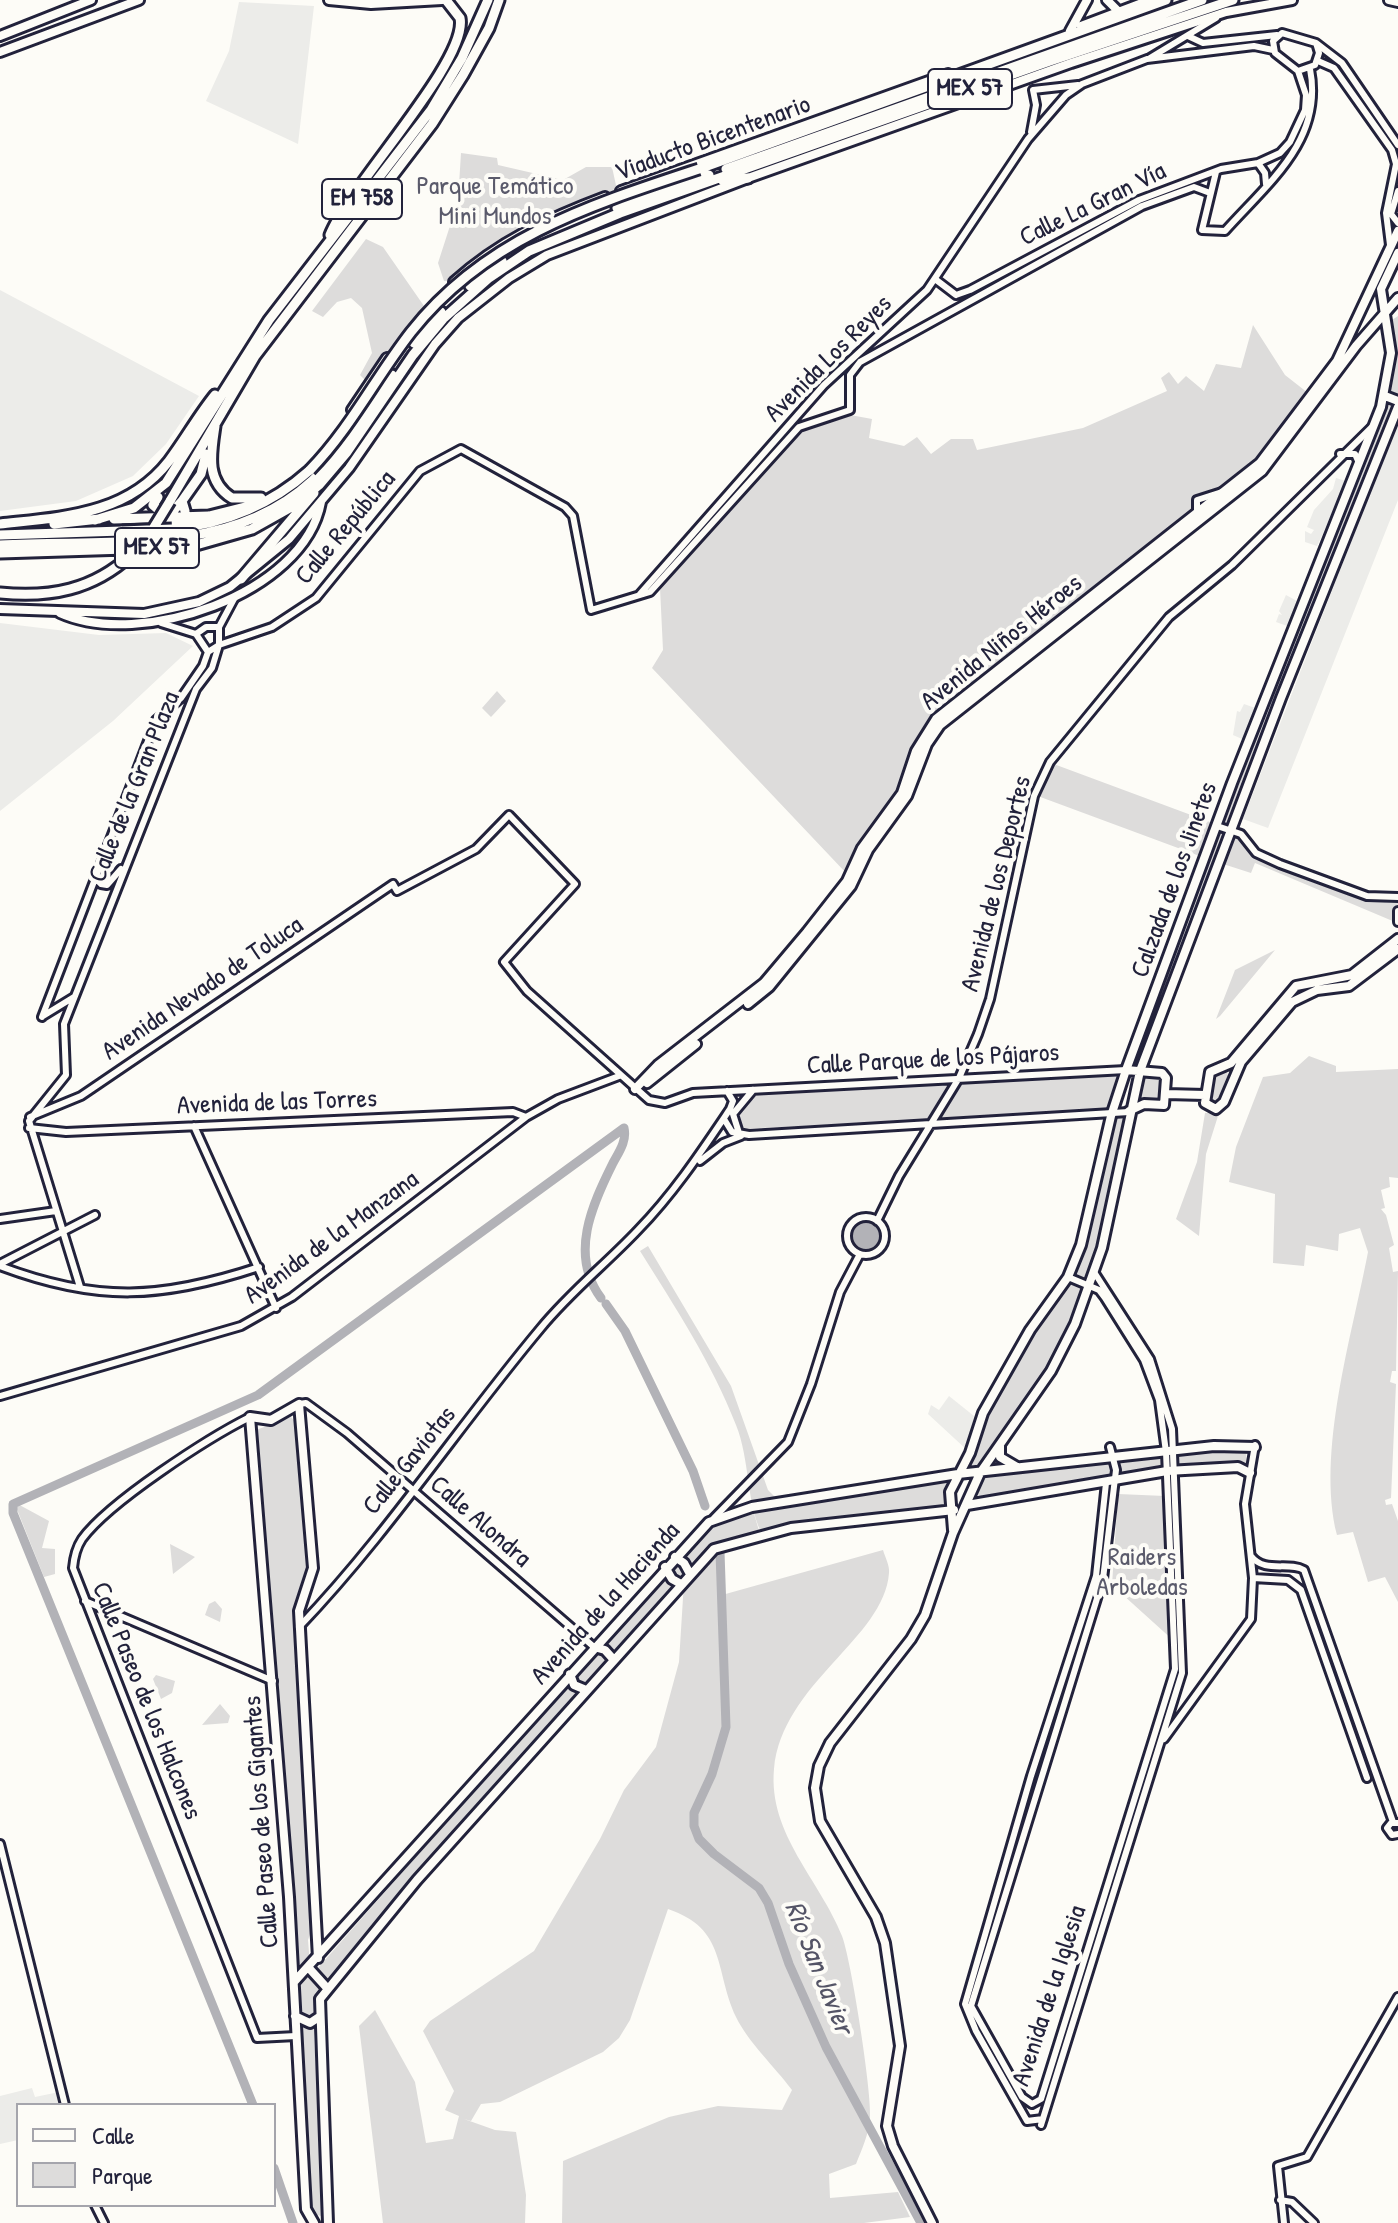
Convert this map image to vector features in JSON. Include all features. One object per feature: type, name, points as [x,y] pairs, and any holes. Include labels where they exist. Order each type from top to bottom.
[{"type":"highway","points":[[326,244],[349,200],[438,76],[459,39],[460,18],[444,0]]},
{"type":"highway","name":"Viaducto Bicentenario","points":[[0,529],[188,527],[237,515],[269,501],[321,459],[411,332],[440,299],[472,270],[512,241],[553,220],[1166,0]]},
{"type":"highway","name":"MEX 57","points":[[0,545],[178,539],[240,526],[274,510],[311,483],[342,447],[428,326],[480,277],[537,240],[634,201],[1202,0]]},
{"type":"highway","name":"MEX 57","points":[[0,553],[189,547],[212,543],[267,522],[319,485],[347,452],[422,343],[453,308],[529,251],[559,236],[708,182],[1233,0]]},
{"type":"highway","name":"EM 758","points":[[226,384],[326,244],[431,110],[492,4]]},
{"type":"highway","name":"MEX 57","points":[[0,596],[69,591],[87,584],[131,555],[148,537],[273,331],[432,124],[463,75],[492,4]]},
{"type":"highway","points":[[708,182],[748,178]]},
{"type":"highway","points":[[634,201],[650,180]]},
{"type":"highway","points":[[449,286],[480,277]]},
{"type":"highway","points":[[371,405],[375,374]]},
{"type":"highway","points":[[0,529],[94,511],[140,490],[169,461],[226,384]]},
{"type":"highway","points":[[95,520],[134,508],[166,483],[226,384]]},
{"type":"highway","points":[[215,424],[210,463],[220,488],[232,498],[268,498]]},
{"type":"highway","points":[[171,520],[184,506],[201,474],[215,424]]},
{"type":"highway","points":[[180,461],[171,483],[153,505],[158,510],[171,511],[184,506],[210,514]]},
{"type":"highway","points":[[241,579],[307,504],[319,485]]},
{"type":"highway","points":[[0,529],[141,517],[171,520],[252,505]]},
{"type":"main road","points":[[0,36],[91,0]]},
{"type":"main road","points":[[0,52],[139,0]]},
{"type":"main road","points":[[329,0],[371,4],[444,0]]},
{"type":"main road","points":[[1070,31],[1087,0]]},
{"type":"main road","points":[[1107,0],[1118,11]]},
{"type":"main road","points":[[0,529],[171,520],[208,522],[268,498],[319,456],[409,328],[449,286],[478,262],[528,230],[650,180],[1150,0]]},
{"type":"main road","points":[[0,609],[144,614],[178,608],[215,595],[241,579],[289,539],[349,468],[435,344],[458,318],[509,278],[547,255],[748,178],[1226,12],[1292,0]]},
{"type":"main road","points":[[1389,0],[1398,2]]},
{"type":"main road","name":"Avenida Niños Héroes","points":[[1200,517],[1269,453],[1337,361],[1398,231]]},
{"type":"main road","name":"Calzada de los Jinetes","points":[[953,1533],[950,1492],[970,1453],[983,1413],[1005,1371],[1068,1277],[1081,1245],[1111,1116],[1126,1070],[1217,826],[1385,396],[1390,367],[1388,318],[1382,281],[1398,253]]},
{"type":"main road","name":"Avenida Niños Héroes","points":[[637,1091],[658,1065],[764,983],[847,881],[862,848],[902,793],[924,735],[936,719],[1270,462],[1368,331],[1388,318],[1398,298]]},
{"type":"main road","points":[[1388,318],[1398,315]]},
{"type":"main road","points":[[1385,396],[1398,401]]},
{"type":"main road","name":"Calzada de los Jinetes","points":[[953,1533],[980,1473],[1051,1371],[1075,1324],[1109,1219],[1140,1071],[1398,407]]},
{"type":"main road","points":[[1360,463],[1373,469]]},
{"type":"main road","points":[[55,611],[84,620],[161,623],[235,597],[291,556],[318,521],[322,499]]},
{"type":"main road","points":[[1166,1094],[1205,1099],[1216,1109],[1224,1102],[1241,1062],[1292,1002],[1307,992],[1352,975],[1398,939]]},
{"type":"main road","points":[[1205,1099],[1210,1072],[1231,1063],[1288,992],[1300,984],[1349,986],[1398,949]]},
{"type":"main road","points":[[1222,1068],[1230,1074],[1231,1085]]},
{"type":"main road","name":"Calle Parque de los Pájaros","points":[[1126,1070],[1140,1071]]},
{"type":"main road","points":[[1129,1112],[1144,1104],[1164,1105],[1165,1075],[1140,1071]]},
{"type":"main road","points":[[250,1417],[273,1417],[299,1404]]},
{"type":"main road","name":"Calle Paseo de los Gigantes","points":[[299,1404],[313,1568],[300,1606],[299,1627],[319,1952]]},
{"type":"main road","name":"Calle Paseo de los Gigantes","points":[[250,1417],[273,1681],[306,2209],[312,2219]]},
{"type":"main road","points":[[1000,1445],[1000,1457],[1017,1467]]},
{"type":"main road","name":"Avenida de la Hacienda","points":[[294,1982],[665,1567],[709,1522],[752,1507],[958,1474],[1170,1451],[1255,1446]]},
{"type":"main road","name":"Avenida de la Hacienda","points":[[327,1988],[417,1880],[714,1549],[760,1534],[952,1511],[967,1505],[1171,1470],[1238,1467],[1250,1473]]},
{"type":"main road","points":[[932,2223],[898,2157],[887,2126],[900,2046],[885,1943],[876,1917],[820,1821],[815,1788],[819,1766],[830,1743],[911,1639],[925,1615],[953,1533]]},
{"type":"main road","points":[[675,1557],[684,1563],[690,1574]]},
{"type":"main road","points":[[665,1567],[672,1579],[681,1584]]},
{"type":"main road","points":[[594,1647],[605,1650],[614,1660]]},
{"type":"main road","points":[[570,1674],[574,1685],[586,1690]]},
{"type":"main road","points":[[308,1967],[327,1988],[320,1999],[319,2017],[328,2223]]},
{"type":"main road","points":[[295,2016],[310,2023],[319,2017]]},
{"type":"main road","points":[[312,2219],[327,2213]]},
{"type":"street","points":[[1147,59],[1226,12]]},
{"type":"street","points":[[1188,36],[1203,43],[1291,33],[1316,43],[1342,63],[1398,145]]},
{"type":"street","points":[[1277,35],[1273,50],[1298,71],[1310,69],[1318,61]]},
{"type":"street","points":[[1316,43],[1318,61]]},
{"type":"street","name":"Avenida Los Reyes","points":[[1028,139],[1036,105],[1033,90],[1082,84],[1147,59],[1254,46],[1273,50]]},
{"type":"street","points":[[1318,61],[1334,68],[1392,150],[1396,164],[1386,213],[1390,245]]},
{"type":"street","points":[[1216,172],[1202,230],[1225,231],[1294,151],[1308,125],[1314,100],[1310,69]]},
{"type":"street","name":"Calle La Gran Vía","points":[[956,295],[1139,200],[1216,172],[1258,163],[1280,153],[1302,118],[1306,95],[1298,71]]},
{"type":"street","name":"Avenida Los Reyes","points":[[640,594],[824,385],[918,299],[935,279],[1028,139],[1082,84]]},
{"type":"street","points":[[1036,105],[1045,107],[1051,113]]},
{"type":"street","points":[[1258,163],[1265,173],[1266,184]]},
{"type":"street","name":"Calle La Gran Vía","points":[[807,421],[850,410],[849,382],[855,366],[1142,206],[1194,187],[1210,193]]},
{"type":"street","points":[[1398,191],[1391,214],[1398,223]]},
{"type":"street","points":[[1204,221],[1216,231]]},
{"type":"street","points":[[935,279],[956,295],[956,309]]},
{"type":"street","points":[[1354,323],[1368,331]]},
{"type":"street","name":"Avenida Los Reyes","points":[[461,449],[570,511],[591,610],[650,592],[807,421]]},
{"type":"street","name":"Avenida de los Deportes","points":[[877,1221],[959,1078],[990,999],[1034,796],[1050,762],[1169,617],[1232,565],[1340,454],[1373,426]]},
{"type":"street","name":"Calle República","points":[[156,720],[181,698],[203,666],[208,652],[219,645],[272,627],[316,598],[420,471],[461,449]]},
{"type":"street","points":[[1340,454],[1355,454],[1360,463]]},
{"type":"street","name":"Calle de la Gran Plaza","points":[[29,1122],[66,1075],[64,1024],[196,689],[208,678],[219,645],[219,627],[235,597]]},
{"type":"street","points":[[161,623],[196,634],[208,652]]},
{"type":"street","points":[[196,634],[206,627],[219,627]]},
{"type":"street","name":"Calle de la Gran Plaza","points":[[74,997],[42,1017],[156,720]]},
{"type":"street","name":"Avenida Nevado de Toluca","points":[[29,1122],[81,1096],[393,884],[397,891],[476,849],[509,815],[575,884],[504,962],[527,991],[619,1076]]},
{"type":"street","points":[[1217,826],[1245,837],[1261,856],[1280,864],[1367,896],[1398,897]]},
{"type":"street","points":[[94,876],[101,884],[107,885],[125,863]]},
{"type":"street","points":[[1398,911],[1398,922]]},
{"type":"street","name":"Calle Parque de los Pájaros","points":[[637,1091],[660,1104],[693,1093],[1126,1070]]},
{"type":"street","points":[[619,1076],[637,1091]]},
{"type":"street","name":"Avenida de la Manzana","points":[[0,1396],[241,1326],[276,1308],[526,1117],[558,1099],[619,1076]]},
{"type":"street","points":[[739,1134],[733,1114],[753,1090]]},
{"type":"street","points":[[695,1165],[732,1105],[727,1091]]},
{"type":"street","name":"Avenida de las Torres","points":[[29,1122],[56,1132],[513,1112],[526,1117]]},
{"type":"street","points":[[724,1119],[729,1130],[749,1135],[930,1127],[1111,1116],[1129,1112]]},
{"type":"street","points":[[29,1122],[80,1287]]},
{"type":"street","points":[[194,1126],[276,1308]]},
{"type":"street","points":[[695,1165],[723,1143],[749,1135]]},
{"type":"street","name":"Calle Gaviotas","points":[[299,1627],[414,1491],[549,1318],[583,1279],[638,1230],[695,1165]]},
{"type":"street","points":[[0,1219],[56,1211]]},
{"type":"street","points":[[0,1265],[95,1215]]},
{"type":"street","points":[[862,1218],[877,1221],[885,1235],[882,1247],[872,1254],[860,1254],[848,1243],[850,1227],[862,1218]]},
{"type":"street","points":[[709,1522],[751,1483],[788,1442],[811,1384],[840,1292],[860,1254]]},
{"type":"street","points":[[0,1265],[54,1283],[132,1295],[203,1285],[259,1267]]},
{"type":"street","points":[[1094,1272],[1150,1359],[1164,1397],[1170,1451]]},
{"type":"street","points":[[1068,1277],[1099,1290],[1144,1360],[1159,1400],[1170,1451]]},
{"type":"street","name":"Calle Alondra","points":[[299,1404],[306,1403],[347,1433],[594,1647]]},
{"type":"street","name":"Calle Paseo de los Halcones","points":[[250,1417],[168,1468],[88,1532],[74,1559],[75,1578],[257,2038],[296,2036]]},
{"type":"street","points":[[1161,1743],[1251,1619],[1253,1578],[1245,1504],[1255,1446]]},
{"type":"street","name":"Avenida de la Iglesia","points":[[1110,1447],[1113,1457],[1096,1576],[1031,1776],[965,2004],[976,2031],[1027,2121],[1042,2122],[1182,1673],[1170,1451]]},
{"type":"street","name":"Avenida de la Iglesia","points":[[1110,1482],[1103,1579],[971,2006],[1022,2097],[1032,2104],[1041,2099],[1175,1669],[1171,1470]]},
{"type":"street","points":[[1249,1553],[1265,1566],[1301,1567],[1396,1822],[1388,1826],[1388,1832],[1398,1834]]},
{"type":"street","points":[[1253,1578],[1288,1580],[1301,1590],[1367,1778]]},
{"type":"street","points":[[84,1601],[273,1681]]},
{"type":"street","points":[[1171,1709],[1175,1716],[1184,1715]]},
{"type":"street","points":[[0,1844],[64,2103]]},
{"type":"street","points":[[1284,2223],[1278,2166],[1307,2157],[1398,1997]]},
{"type":"street","points":[[1280,2200],[1292,2202],[1314,2223]]},
{"type":"shaded area","points":[[239,2],[314,6],[298,144],[206,101],[229,51]]},
{"type":"shaded area","points":[[0,290],[199,396],[166,444],[133,476],[76,501],[0,511]]},
{"type":"shaded area","points":[[1398,421],[1398,500],[1268,828],[1243,819]]},
{"type":"shaded area","points":[[1336,478],[1346,481],[1319,542],[1317,546],[1305,542],[1305,531],[1311,534],[1314,530],[1307,527],[1314,510],[1333,489]]},
{"type":"shaded area","points":[[1286,595],[1297,601],[1290,627],[1276,622],[1279,614],[1282,615],[1279,611]]},
{"type":"shaded area","points":[[0,623],[99,635],[166,633],[193,646],[113,721],[0,811]]},
{"type":"shaded area","points":[[1244,704],[1258,709],[1253,726],[1249,725],[1247,737],[1242,739],[1233,735],[1237,711],[1240,712]]},
{"type":"shaded area","points":[[866,1220],[878,1224],[882,1236],[878,1248],[866,1252],[854,1248],[850,1236],[854,1224]]},
{"type":"shaded area","points":[[949,1396],[974,1416],[967,1450],[928,1414],[931,1405],[939,1410]]},
{"type":"shaded area","points":[[32,2088],[35,2097],[59,2092],[62,2103],[16,2103],[16,2140],[0,2144],[0,2096]]},
{"type":"green space","name":"Parque Temático Mini Mundos","points":[[461,153],[497,158],[498,165],[563,180],[586,167],[612,167],[617,190],[572,207],[509,238],[452,281],[444,281],[438,263],[458,201]]},
{"type":"green space","points":[[366,239],[383,247],[424,306],[366,381],[360,375],[372,353],[362,308],[351,298],[337,302],[323,317],[312,311]]},
{"type":"green space","points":[[1398,316],[1398,406],[1140,1069],[1128,1068],[1205,858],[1035,795],[1051,763],[1218,825],[1386,397],[1389,322]]},
{"type":"green space","points":[[1253,325],[1285,375],[1308,393],[1256,461],[1221,492],[937,712],[924,731],[899,789],[864,840],[847,874],[652,668],[663,650],[660,588],[803,428],[845,414],[872,419],[869,438],[904,446],[917,437],[931,454],[951,439],[973,439],[977,450],[1083,428],[1167,391],[1161,378],[1169,372],[1178,384],[1186,376],[1204,391],[1216,364],[1241,368]]},
{"type":"green space","points":[[497,691],[506,701],[491,717],[482,708]]},
{"type":"green space","points":[[1233,834],[1260,859],[1289,873],[1348,894],[1398,903],[1395,922],[1255,863],[1251,873],[1220,863]]},
{"type":"green space","points":[[1275,950],[1220,1016],[1216,1019],[1235,970]]},
{"type":"green space","points":[[1309,1056],[1336,1066],[1336,1072],[1398,1069],[1398,1178],[1389,1177],[1390,1187],[1381,1190],[1385,1208],[1381,1209],[1386,1215],[1394,1245],[1389,1248],[1393,1272],[1398,1271],[1396,1371],[1392,1371],[1390,1382],[1396,1384],[1391,1498],[1385,1500],[1386,1505],[1392,1504],[1398,1521],[1398,1602],[1385,1577],[1368,1582],[1353,1532],[1337,1535],[1332,1503],[1333,1432],[1368,1252],[1360,1228],[1339,1234],[1338,1251],[1306,1245],[1304,1266],[1273,1263],[1275,1194],[1229,1182],[1236,1147],[1263,1077],[1290,1073]]},
{"type":"green space","points":[[1222,1069],[1229,1078],[1228,1088],[1224,1097],[1212,1107],[1206,1095],[1211,1072]]},
{"type":"green space","points":[[1121,1071],[1109,1111],[1103,1112],[738,1129],[733,1123],[747,1098],[756,1093]]},
{"type":"green space","points":[[1142,1073],[1164,1076],[1164,1104],[1134,1103]]},
{"type":"green space","points":[[1213,1112],[1218,1116],[1206,1154],[1199,1236],[1176,1219],[1197,1162],[1205,1113]]},
{"type":"green space","points":[[1113,1117],[1126,1117],[1126,1125],[1108,1219],[1075,1324],[1004,1444],[1003,1453],[1018,1466],[1113,1458],[1114,1480],[981,1497],[977,1494],[980,1472],[959,1474],[969,1465],[983,1413],[1006,1371],[1070,1277]]},
{"type":"green space","points":[[648,1246],[731,1386],[768,1490],[780,1502],[956,1475],[947,1493],[946,1511],[761,1532],[736,1425],[704,1357],[640,1251]]},
{"type":"green space","points":[[291,1417],[298,1425],[308,1575],[296,1600],[310,1965],[296,1968],[256,1430]]},
{"type":"green space","points":[[1214,1447],[1246,1450],[1247,1469],[1176,1469],[1175,1451]]},
{"type":"green space","points":[[1166,1452],[1166,1470],[1115,1481],[1115,1458]]},
{"type":"green space","name":"Raiders Arboledas","points":[[1118,1494],[1165,1496],[1174,1641],[1112,1585]]},
{"type":"green space","points":[[14,1502],[49,1521],[42,1548],[55,1549],[55,1574],[44,1577]]},
{"type":"green space","points":[[752,1507],[760,1534],[720,1552],[722,1595],[883,1550],[889,1567],[883,1597],[870,1619],[795,1711],[781,1739],[774,1769],[774,1793],[787,1836],[842,1936],[864,2055],[870,2103],[868,2129],[856,2164],[829,2174],[830,2198],[898,2192],[910,2217],[864,2223],[562,2223],[563,2161],[669,2117],[718,2106],[782,2110],[792,2090],[736,2017],[710,1939],[687,1917],[668,1909],[630,2020],[619,2038],[603,2052],[500,2102],[481,2104],[471,2121],[464,2119],[495,2130],[516,2132],[526,2195],[525,2223],[383,2223],[359,2026],[375,2010],[415,2082],[426,2143],[453,2139],[459,2116],[445,2110],[454,2091],[423,2031],[430,2021],[534,1951],[600,1839],[624,1790],[656,1747],[679,1662],[684,1582],[680,1582],[327,1981],[317,1969],[670,1569],[698,1532]]},
{"type":"green space","points":[[170,1544],[195,1557],[173,1574]]},
{"type":"green space","points":[[215,1601],[222,1609],[220,1622],[205,1615],[209,1604]]},
{"type":"green space","points":[[156,1675],[175,1681],[172,1693],[161,1699],[153,1679]]},
{"type":"green space","points":[[220,1704],[230,1716],[228,1723],[202,1725]]},
{"type":"green space","points":[[309,1971],[323,1986],[315,2001],[314,2037],[325,2207],[321,2216],[313,2214],[309,2201],[295,1983]]},
{"type":"waterway","points":[[252,2103],[13,1513],[13,1504],[258,1395],[624,1128],[622,1146],[605,1179],[587,1230],[586,1265],[591,1282],[601,1298]]},
{"type":"waterway","name":"Río San Javier","points":[[606,1304],[625,1331],[693,1471],[705,1506]]},
{"type":"waterway","name":"Río San Javier","points":[[720,1552],[726,1727],[712,1774],[694,1813],[694,1826],[699,1839],[759,1888],[768,1903],[789,1964],[826,2047],[921,2223]]},
{"type":"waterway","points":[[276,2174],[293,2223]]}]
